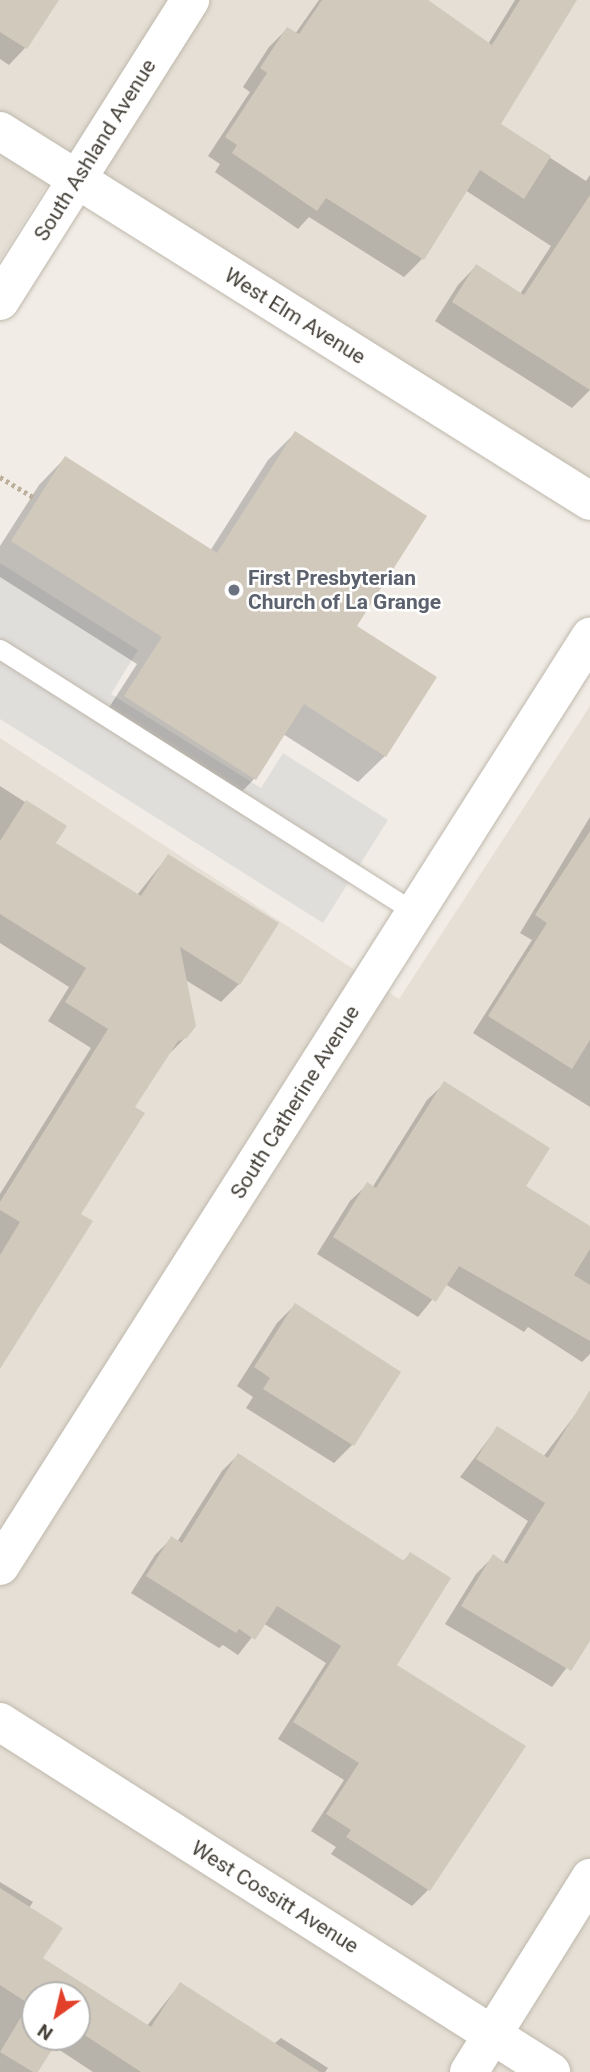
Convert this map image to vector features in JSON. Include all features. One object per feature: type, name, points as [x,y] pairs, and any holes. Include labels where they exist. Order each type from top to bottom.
[{"type":"street","name":"South Ashland Avenue","points":[[0,301],[190,0]]},
{"type":"street","name":"West Elm Avenue","points":[[0,131],[590,501]]},
{"type":"street","name":"South Catherine Avenue","points":[[0,1566],[590,637]]},
{"type":"street","name":"West Cossitt Avenue","points":[[0,1722],[551,2072]]},
{"type":"street","points":[[469,2072],[590,1878]]},
{"type":"lane","points":[[0,649],[416,913]]},
{"type":"path","points":[[0,477],[33,497]]},
{"type":"shaded area","points":[[0,0],[590,0],[590,478],[67,153],[0,260]]},
{"type":"shaded area","points":[[0,563],[138,650],[111,694],[261,788],[283,753],[388,820],[323,923],[0,719]]},
{"type":"shaded area","points":[[590,706],[590,2072],[0,2072],[0,738],[399,999]]},
{"type":"building","points":[[0,0],[59,0],[27,49],[0,32]]},
{"type":"building","points":[[322,0],[428,0],[492,45],[520,0],[577,0],[501,124],[551,156],[524,199],[480,170],[424,260],[326,198],[317,211],[232,153],[237,145],[225,137],[267,73],[260,68],[287,27],[299,34]]},
{"type":"building","points":[[590,195],[590,390],[452,302],[476,264],[524,295]]},
{"type":"building","name":"First Presbyterian Church of La Grange","points":[[295,431],[427,516],[357,626],[437,677],[386,757],[304,704],[256,780],[124,696],[162,637],[11,541],[65,456],[217,553]]},
{"type":"building","points":[[26,800],[67,826],[56,843],[141,896],[168,854],[279,923],[240,985],[180,947],[196,1026],[187,1038],[178,1041],[135,1107],[145,1113],[81,1214],[93,1221],[0,1369],[0,1255],[20,1222],[0,1210],[0,1202],[108,1029],[65,1002],[86,968],[0,914],[0,841]]},
{"type":"building","points":[[590,831],[590,1040],[572,1069],[488,1016],[547,923],[535,915]]},
{"type":"building","points":[[444,1081],[550,1148],[526,1186],[590,1226],[590,1249],[574,1275],[590,1285],[590,1341],[459,1266],[436,1302],[333,1237],[367,1182],[376,1188]]},
{"type":"building","points":[[295,1303],[401,1372],[354,1446],[263,1389],[270,1378],[254,1367]]},
{"type":"building","points":[[590,1390],[590,1641],[571,1671],[461,1606],[493,1554],[507,1564],[545,1503],[476,1459],[497,1426],[548,1458]]},
{"type":"building","points":[[238,1453],[404,1561],[410,1552],[451,1578],[397,1665],[526,1746],[430,1891],[346,1837],[351,1830],[326,1814],[359,1763],[293,1722],[341,1646],[277,1606],[255,1640],[239,1629],[236,1633],[146,1576],[171,1536],[182,1543]]},
{"type":"building","points":[[0,1888],[63,1928],[43,1958],[79,1981],[21,1981],[21,1999],[0,1985]]},
{"type":"building","points":[[180,1982],[320,2072],[141,2072],[91,2039],[91,1989],[151,2027]]},
{"type":"building","points":[[21,2017],[21,2051],[51,2051],[38,2072],[33,2072],[0,2052]]},
{"type":"place","name":"First Presbyterian Church of La Grange","points":[[234,590]]}]
